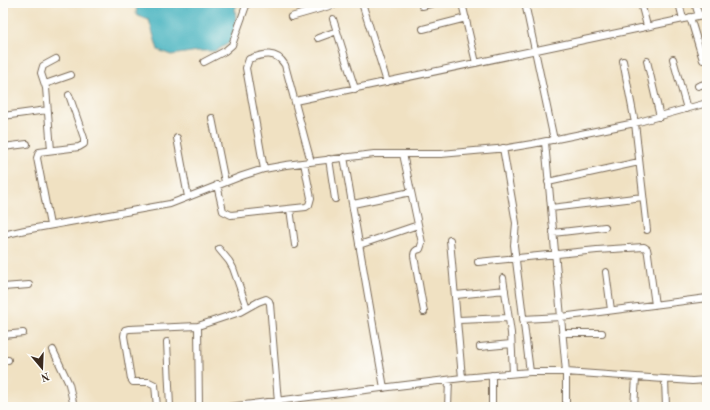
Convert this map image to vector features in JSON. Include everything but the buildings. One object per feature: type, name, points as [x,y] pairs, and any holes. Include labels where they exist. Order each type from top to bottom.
[{"type":"street","points":[[204,62],[225,51],[232,45],[247,3]]},
{"type":"street","points":[[291,17],[340,3]]},
{"type":"street","points":[[362,3],[387,82]]},
{"type":"street","points":[[422,6],[434,3]]},
{"type":"street","points":[[462,3],[476,63]]},
{"type":"street","points":[[525,3],[554,140]]},
{"type":"street","points":[[641,3],[647,26]]},
{"type":"street","points":[[679,3],[683,19]]},
{"type":"street","points":[[695,3],[699,16]]},
{"type":"street","points":[[295,101],[707,14]]},
{"type":"street","points":[[690,17],[703,60]]},
{"type":"street","points":[[423,30],[466,18]]},
{"type":"street","points":[[333,19],[355,89]]},
{"type":"street","points":[[318,38],[337,31]]},
{"type":"street","points":[[217,185],[226,214],[237,216],[306,207],[310,202],[311,198],[307,162],[295,101],[285,65],[281,58],[273,55],[263,55],[249,59],[246,68],[264,170]]},
{"type":"street","points":[[51,150],[45,84],[41,73],[43,66],[56,59]]},
{"type":"street","points":[[673,59],[687,109]]},
{"type":"street","points":[[647,61],[660,117]]},
{"type":"street","points":[[623,62],[635,123],[647,230]]},
{"type":"street","points":[[45,84],[71,75]]},
{"type":"street","points":[[698,86],[707,83]]},
{"type":"street","points":[[50,226],[37,158],[39,152],[79,147],[82,146],[85,141],[69,95]]},
{"type":"street","points":[[3,235],[154,208],[170,204],[225,182],[264,170],[307,162],[374,154],[441,154],[545,142],[660,117],[707,103]]},
{"type":"street","points":[[3,116],[47,110]]},
{"type":"street","points":[[212,118],[225,182]]},
{"type":"street","points":[[177,138],[188,197]]},
{"type":"street","points":[[545,142],[566,372],[566,407]]},
{"type":"street","points":[[3,147],[27,144]]},
{"type":"street","points":[[503,148],[516,223],[514,245],[530,372]]},
{"type":"street","points":[[404,154],[422,243],[420,249],[416,250],[414,253],[414,256],[424,312]]},
{"type":"street","points":[[344,157],[384,388]]},
{"type":"street","points":[[330,159],[335,199]]},
{"type":"street","points":[[548,182],[639,162]]},
{"type":"street","points":[[352,204],[411,192]]},
{"type":"street","points":[[551,208],[643,197]]},
{"type":"street","points":[[290,209],[295,245]]},
{"type":"street","points":[[359,245],[418,225]]},
{"type":"street","points":[[553,233],[605,227]]},
{"type":"street","points":[[450,240],[456,295],[462,378]]},
{"type":"street","points":[[478,262],[597,250],[644,247],[647,249],[648,254],[655,305]]},
{"type":"street","points":[[219,249],[233,268],[247,308]]},
{"type":"street","points":[[606,272],[611,310]]},
{"type":"street","points":[[503,278],[514,373]]},
{"type":"street","points":[[3,287],[29,285]]},
{"type":"street","points":[[456,295],[505,290]]},
{"type":"street","points":[[524,319],[561,317],[707,298]]},
{"type":"street","points":[[157,407],[155,384],[149,382],[133,382],[131,379],[124,336],[125,330],[198,326],[240,312],[266,299],[269,301],[278,402]]},
{"type":"street","points":[[458,320],[508,318]]},
{"type":"street","points":[[198,326],[199,407]]},
{"type":"street","points":[[3,335],[23,333]]},
{"type":"street","points":[[562,333],[602,333]]},
{"type":"street","points":[[167,342],[170,407]]},
{"type":"street","points":[[480,347],[511,344]]},
{"type":"street","points":[[53,350],[69,384],[74,407]]},
{"type":"street","points":[[228,407],[256,406],[462,378],[530,372],[566,372],[692,382],[707,380]]},
{"type":"street","points":[[492,375],[492,407]]},
{"type":"street","points":[[634,407],[636,377]]},
{"type":"street","points":[[665,379],[666,407]]},
{"type":"street","points":[[448,407],[449,380]]},
{"type":"water","points":[[137,3],[238,3],[235,9],[236,20],[234,31],[229,43],[216,51],[198,51],[171,55],[158,50],[149,20],[136,15]]}]
